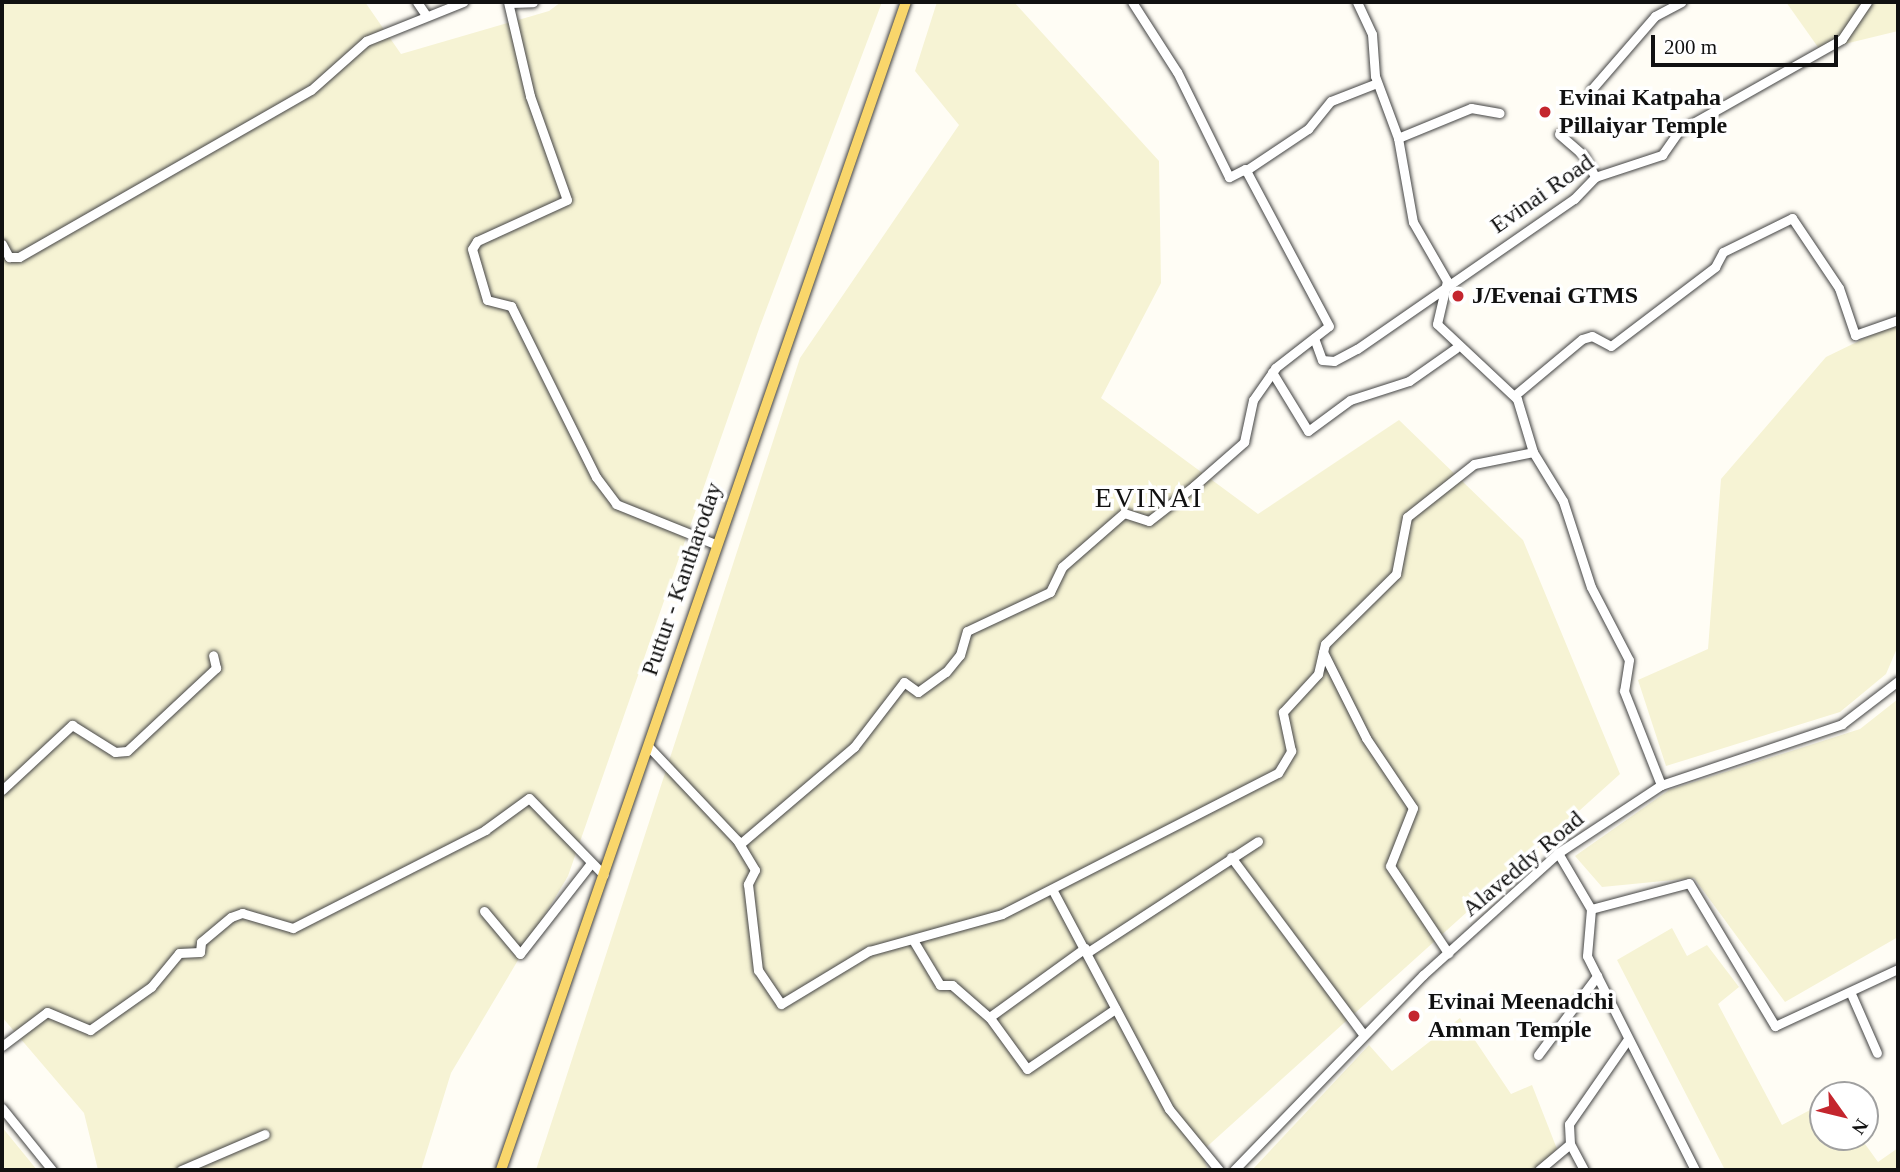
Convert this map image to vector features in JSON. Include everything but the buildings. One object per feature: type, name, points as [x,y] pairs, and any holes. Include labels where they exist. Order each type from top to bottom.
[{"type":"main road","name":"Puttur - Kantharoday","points":[[501,1170],[715,544],[906,2]]},
{"type":"street","points":[[417,2],[425,14]]},
{"type":"street","points":[[2,244],[9,257],[19,257],[312,90],[366,41],[425,14],[463,2]]},
{"type":"street","points":[[533,2],[509,2],[530,96],[567,200],[477,241],[472,249],[487,300],[511,306],[590,466],[616,504],[715,544]]},
{"type":"street","points":[[1132,2],[1177,72],[1229,177],[1245,170],[1308,129],[1331,101],[1377,83]]},
{"type":"street","points":[[1357,2],[1372,34],[1377,83],[1398,138],[1413,222],[1447,281],[1436,317],[1456,348],[1478,359],[1515,395],[1534,452],[1563,502],[1591,587],[1629,660],[1624,691],[1661,785]]},
{"type":"street","points":[[1591,90],[1655,16],[1681,2]]},
{"type":"street","name":"Evinai Road","points":[[1314,338],[1322,360],[1335,361],[1447,281],[1574,199],[1595,177],[1662,155],[1679,131],[1842,39],[1867,2]]},
{"type":"street","points":[[1398,138],[1471,108],[1500,113]]},
{"type":"street","points":[[1559,134],[1584,156],[1595,177]]},
{"type":"street","points":[[740,844],[854,747],[904,682],[918,692],[946,672],[960,655],[967,631],[1050,592],[1062,567],[1124,513],[1149,521],[1244,442],[1252,400],[1272,372],[1329,326],[1325,313],[1245,170]]},
{"type":"street","points":[[1515,395],[1582,339],[1592,336],[1611,346],[1715,267],[1723,252],[1792,218],[1839,288],[1855,334],[1898,320]]},
{"type":"street","points":[[1272,372],[1308,431],[1350,400],[1409,381],[1456,348]]},
{"type":"street","points":[[648,746],[740,844],[755,870],[748,884],[758,970],[774,1001],[781,1004],[869,951],[1002,915],[1278,772],[1291,751],[1280,719],[1318,674],[1321,649],[1396,574],[1399,531],[1418,505],[1474,464],[1534,452]]},
{"type":"street","points":[[1321,649],[1366,738],[1413,808],[1390,866],[1448,953]]},
{"type":"street","points":[[2,790],[72,725],[115,752],[127,751],[216,668],[213,655]]},
{"type":"street","name":"Alaveddy Road","points":[[1234,1170],[1363,1034],[1558,853],[1661,785],[1842,724],[1898,681]]},
{"type":"street","points":[[2,1046],[47,1012],[90,1030],[151,988],[178,953],[200,952],[201,942],[231,917],[242,913],[293,928],[485,830],[528,798],[604,874]]},
{"type":"street","points":[[991,1016],[1086,950],[1258,841]]},
{"type":"street","points":[[1558,853],[1591,909],[1587,956],[1695,1170]]},
{"type":"street","points":[[1231,857],[1363,1034]]},
{"type":"street","points":[[484,911],[520,954],[591,863]]},
{"type":"street","points":[[1591,909],[1689,883],[1775,1026],[1852,996],[1898,969]]},
{"type":"street","points":[[1052,889],[1169,1109],[1219,1170]]},
{"type":"street","points":[[913,940],[940,985],[953,985],[990,1018],[1027,1069],[1115,1009]]},
{"type":"street","points":[[1538,1055],[1597,976]]},
{"type":"street","points":[[1852,996],[1877,1053]]},
{"type":"street","points":[[1584,1170],[1570,1144],[1569,1124],[1628,1039]]},
{"type":"street","points":[[2,1108],[52,1170]]},
{"type":"street","points":[[181,1170],[265,1134]]},
{"type":"street","points":[[1539,1170],[1570,1144]]},
{"type":"shaded area","points":[[2,2],[365,2],[401,54],[549,11],[561,2],[882,2],[760,326],[568,876],[451,1073],[421,1170],[98,1170],[84,1113],[2,1017]]},
{"type":"shaded area","points":[[937,2],[1014,2],[1159,161],[1161,283],[1101,398],[1258,514],[1399,420],[1523,540],[1620,774],[1201,1152],[1208,1170],[536,1170],[800,358],[959,125],[915,71]]},
{"type":"shaded area","points":[[1786,2],[1898,2],[1898,31],[1820,50]]},
{"type":"shaded area","points":[[1898,322],[1898,646],[1886,674],[1840,712],[1666,766],[1638,680],[1708,649],[1721,479],[1826,357]]},
{"type":"shaded area","points":[[1898,699],[1898,937],[1785,1002],[1694,878],[1602,887],[1575,856],[1669,790],[1860,729]]},
{"type":"shaded area","points":[[1672,928],[1687,956],[1707,945],[1739,987],[1718,1004],[1782,1125],[1809,1111],[1809,1151],[1870,1151],[1878,1162],[1898,1148],[1898,1170],[1725,1170],[1617,960]]},
{"type":"shaded area","points":[[1460,1018],[1511,1094],[1532,1085],[1557,1149],[1535,1170],[1252,1170],[1369,1045],[1392,1071]]},
{"type":"shaded area","points":[[2,1127],[37,1170],[2,1170]]},
{"type":"place","name":"Evinai Katpaha Pillaiyar Temple","points":[[1545,112]]},
{"type":"place","name":"J/Evenai GTMS","points":[[1458,296]]},
{"type":"place","name":"Evinai Meenadchi Amman Temple","points":[[1414,1016]]},
{"type":"district","name":"EVINAI","points":[[1149,498]]}]
